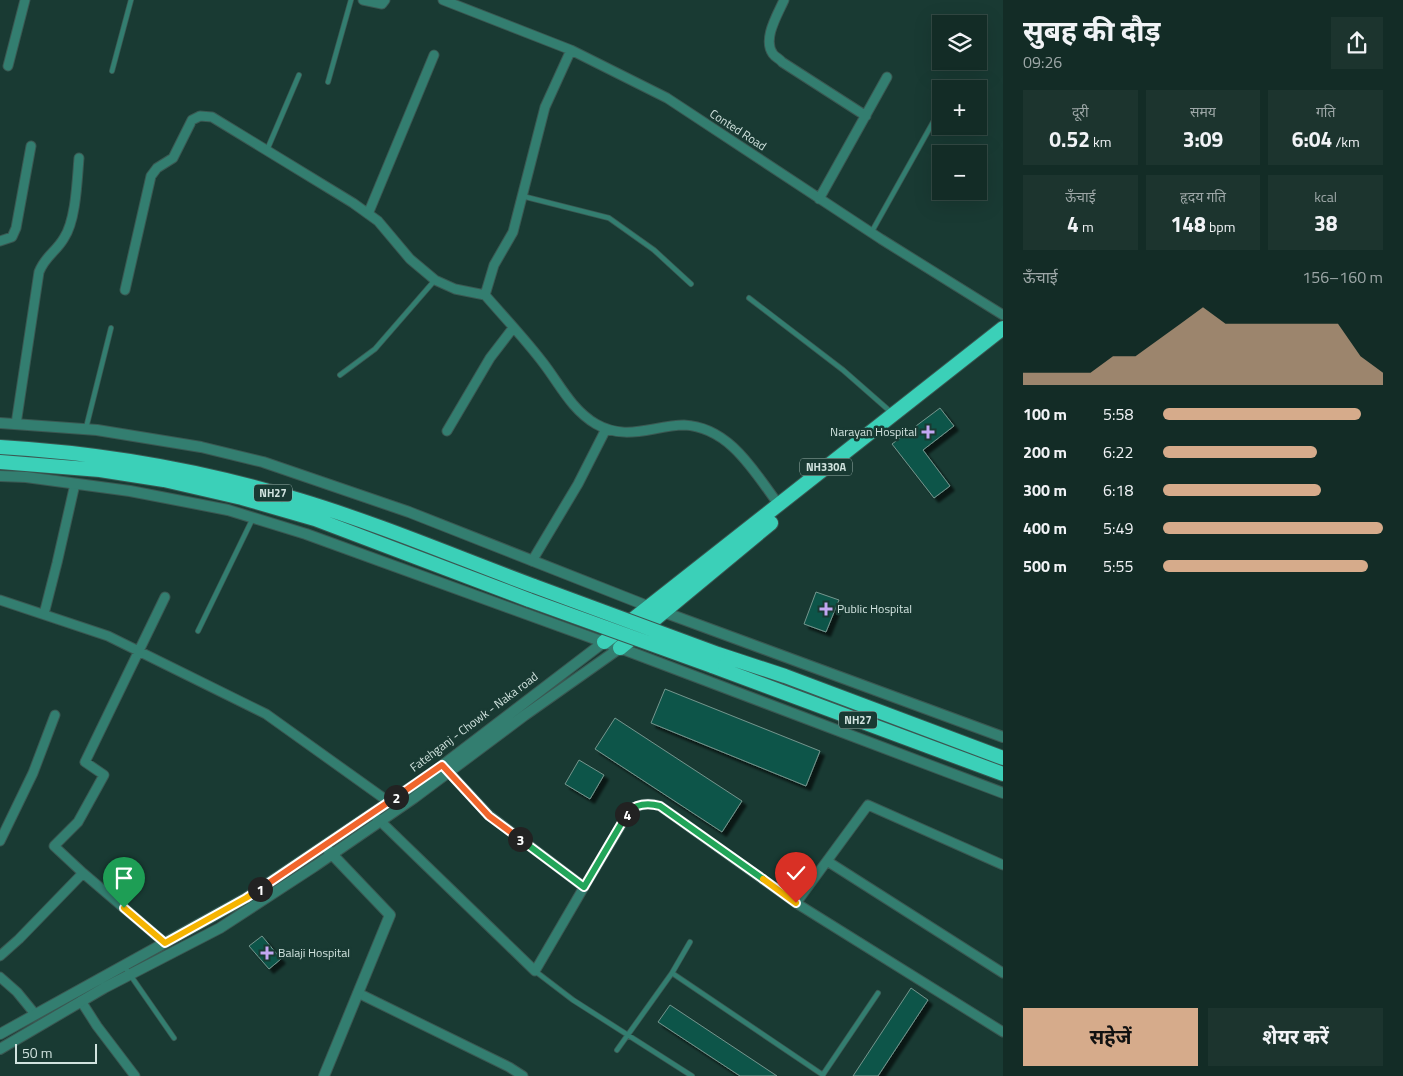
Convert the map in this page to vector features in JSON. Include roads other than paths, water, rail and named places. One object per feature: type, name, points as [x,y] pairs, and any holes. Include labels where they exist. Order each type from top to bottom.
[{"type":"highway","name":"NH330A","points":[[620,648],[657,610],[779,505],[1003,328]]},
{"type":"highway","name":"NH330A","points":[[657,610],[1003,340]]},
{"type":"highway","name":"NH27","points":[[0,447],[54,450],[116,458],[230,481],[299,500],[389,531],[532,593]]},
{"type":"highway","name":"NH27","points":[[0,462],[100,470],[164,480],[242,498],[315,519],[532,593],[715,660],[1003,774]]},
{"type":"highway","name":"Fatehganj - Chowk - Naka road","points":[[604,642],[657,610]]},
{"type":"highway","name":"NH27","points":[[715,660],[785,676],[1003,758]]},
{"type":"street","points":[[8,66],[26,0]]},
{"type":"street","points":[[363,0],[382,4],[385,0]]},
{"type":"street","name":"Conted Road","points":[[443,0],[571,50],[666,98],[871,233],[1003,314]]},
{"type":"street","points":[[784,0],[771,30],[769,45],[773,54],[782,62],[866,116]]},
{"type":"street","points":[[485,295],[494,265],[513,232],[545,107],[571,50]]},
{"type":"street","points":[[368,214],[434,55]]},
{"type":"street","points":[[819,199],[887,77]]},
{"type":"street","points":[[125,290],[151,176],[157,168],[173,158],[192,120],[200,116],[212,117],[353,203],[378,221],[410,259],[435,280],[455,289],[485,295],[543,362],[572,404],[590,420],[606,429],[627,433],[684,425],[694,426],[714,434],[728,441],[737,450],[779,505]]},
{"type":"street","points":[[0,241],[12,237],[16,228],[30,146]]},
{"type":"street","points":[[16,424],[39,272],[43,262],[64,238],[73,214],[80,158]]},
{"type":"street","points":[[448,431],[490,358],[513,328]]},
{"type":"street","points":[[0,423],[86,430],[201,447],[263,462],[410,512],[657,610],[1003,738]]},
{"type":"street","points":[[532,561],[574,492],[606,429]]},
{"type":"street","points":[[0,476],[130,491],[228,510],[306,534],[604,642],[1003,793]]},
{"type":"street","points":[[44,614],[75,484]]},
{"type":"street","points":[[165,597],[84,762],[104,775],[78,822],[54,846],[165,943]]},
{"type":"street","points":[[0,600],[108,636],[266,714],[389,802]]},
{"type":"street","name":"Fatehganj - Chowk - Naka road","points":[[0,1034],[36,1014],[127,970],[165,943],[246,898],[389,802],[445,769],[604,642]]},
{"type":"street","points":[[0,1049],[81,1001],[127,970],[220,928],[333,854],[380,821],[445,769],[620,648]]},
{"type":"street","points":[[0,841],[34,773],[55,715]]},
{"type":"street","points":[[445,769],[489,816],[584,887]]},
{"type":"street","points":[[372,814],[535,971],[630,810],[640,804],[650,803],[660,806],[796,903],[1003,1032]]},
{"type":"street","points":[[796,903],[868,805],[1003,865]]},
{"type":"street","points":[[324,846],[390,914],[324,1076]]},
{"type":"street","points":[[827,861],[1001,969]]},
{"type":"street","points":[[0,956],[83,873]]},
{"type":"street","points":[[0,977],[17,992],[36,1014]]},
{"type":"street","points":[[358,992],[510,1073],[523,1076]]},
{"type":"street","points":[[81,1001],[97,1026],[136,1076]]},
{"type":"lane","points":[[112,71],[131,0]]},
{"type":"lane","points":[[328,82],[351,0]]},
{"type":"lane","points":[[267,150],[299,75]]},
{"type":"lane","points":[[871,233],[932,124]]},
{"type":"lane","points":[[522,196],[609,218],[654,250],[691,284]]},
{"type":"lane","points":[[340,374],[375,349],[435,280]]},
{"type":"lane","points":[[749,298],[843,370],[893,414]]},
{"type":"lane","points":[[86,430],[111,328]]},
{"type":"lane","points":[[198,631],[253,518]]},
{"type":"lane","points":[[617,1050],[672,973],[690,942]]},
{"type":"lane","points":[[127,970],[174,1038]]},
{"type":"lane","points":[[535,971],[573,1000],[692,1076]]},
{"type":"lane","points":[[672,973],[822,1075],[878,993]]},
{"type":"place","name":"Narayan Hospital","points":[[928,432]]},
{"type":"place","name":"Public Hospital","points":[[826,609]]},
{"type":"place","name":"Balaji Hospital","points":[[267,953]]}]
